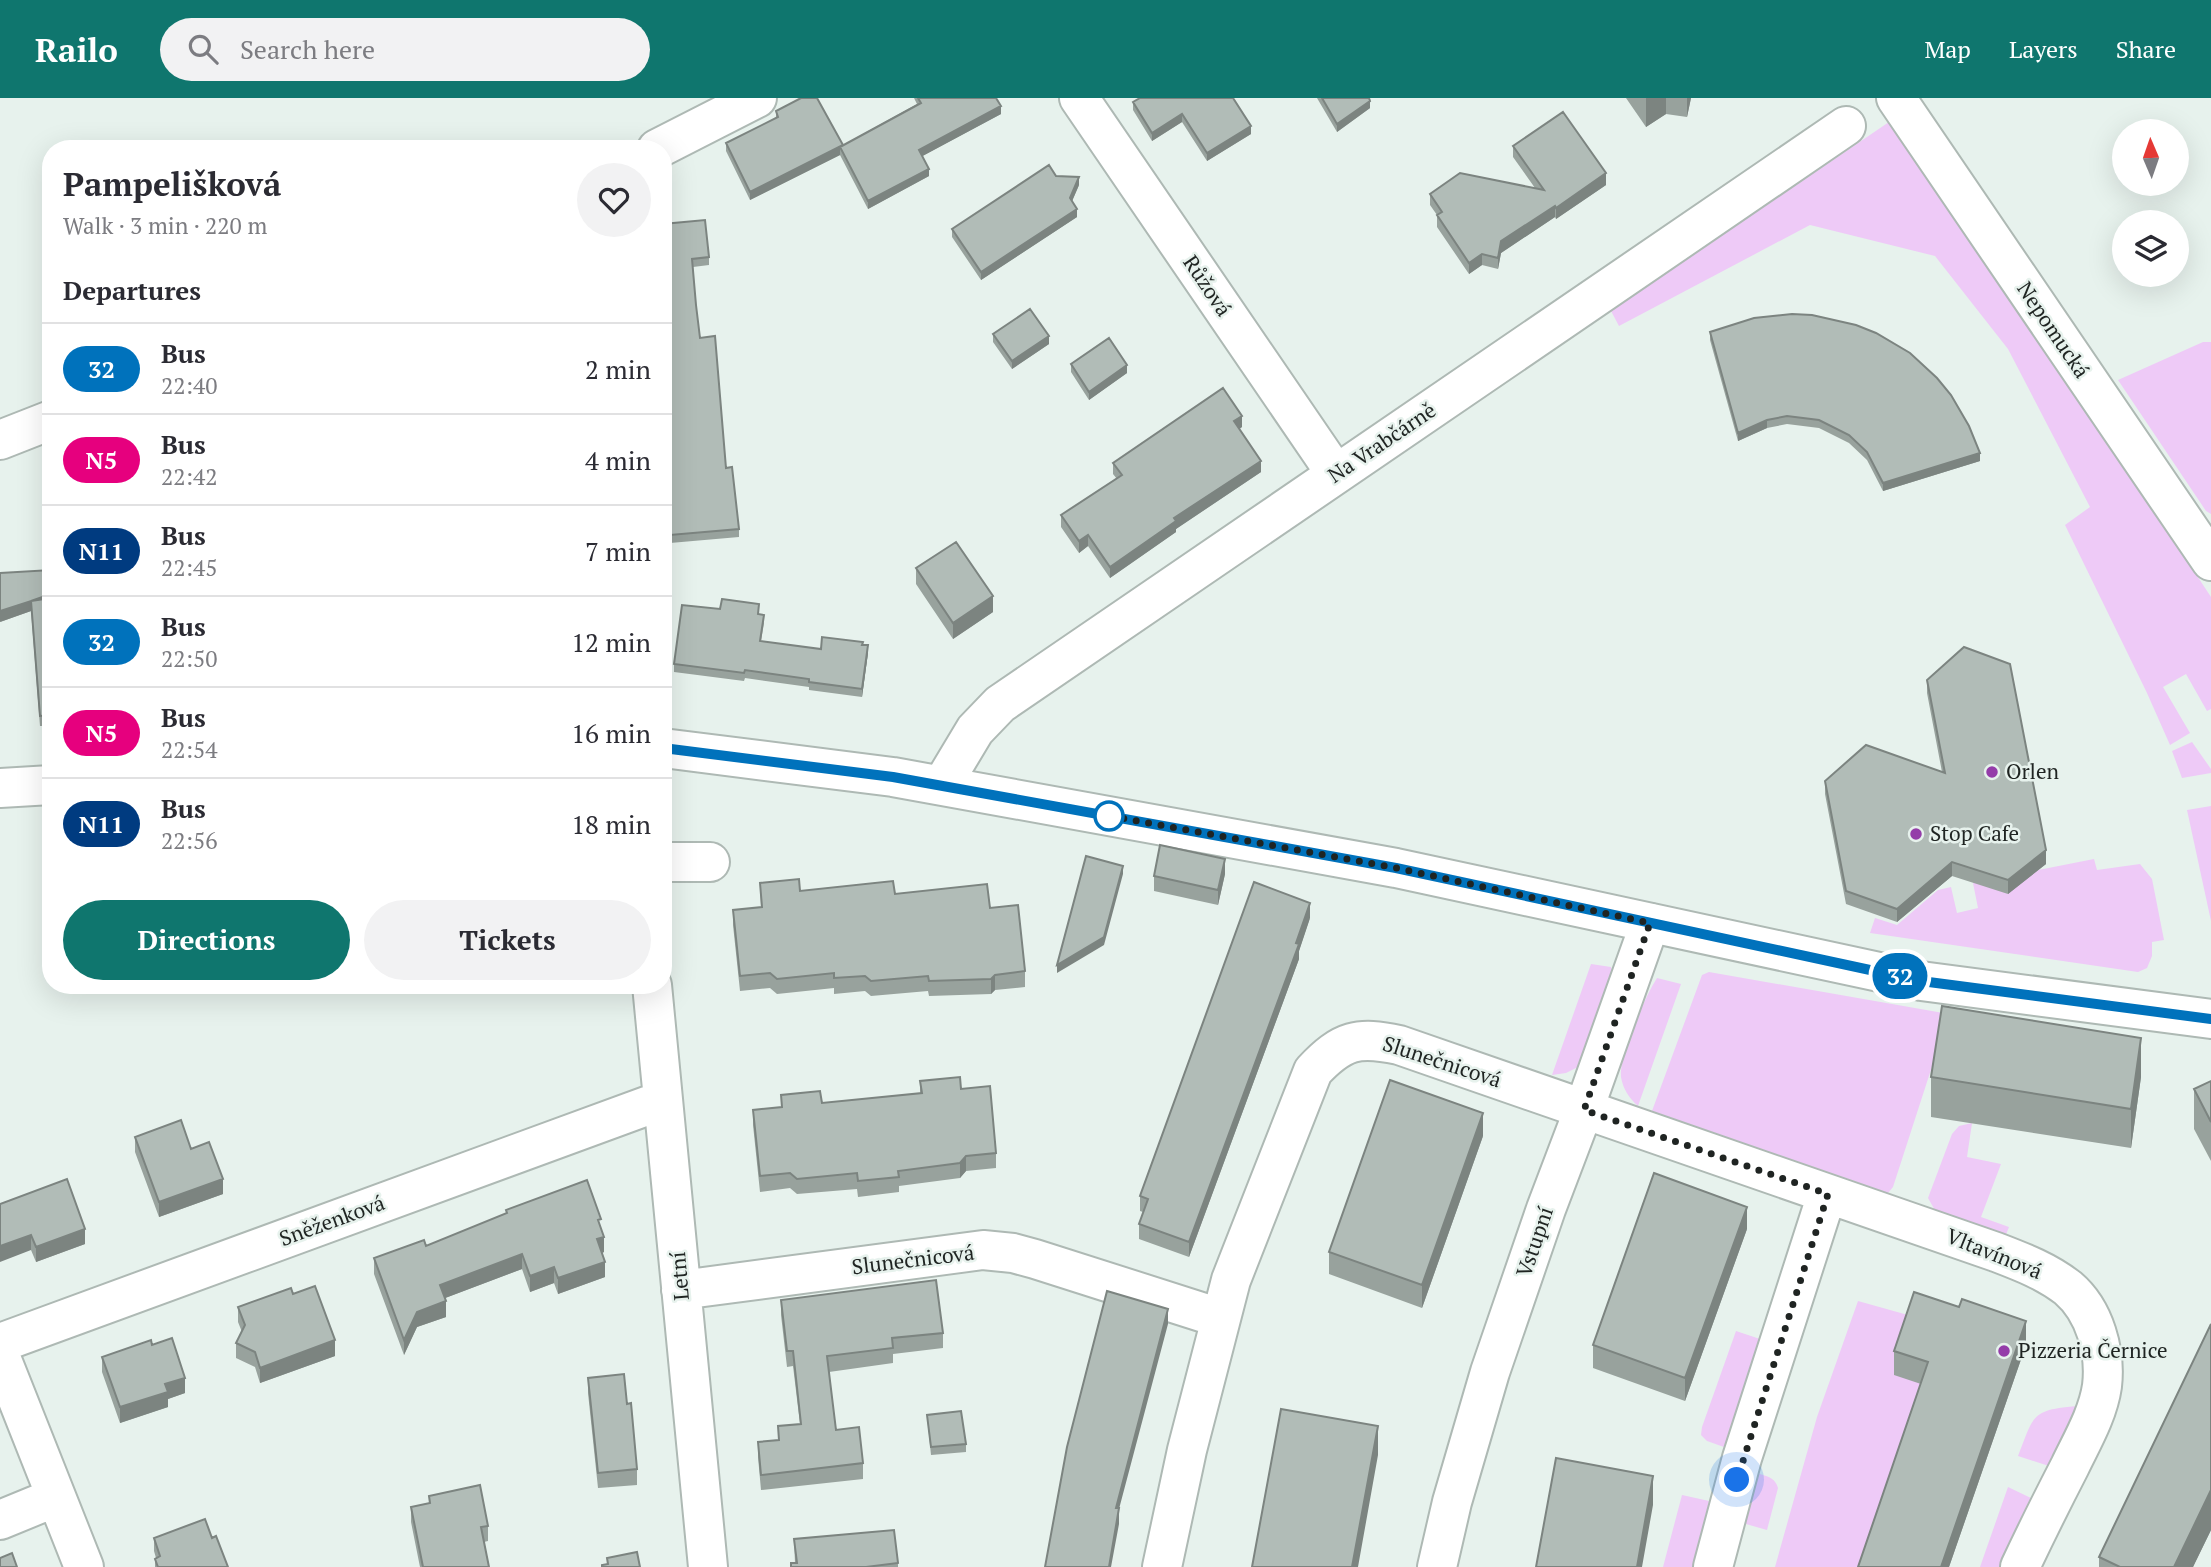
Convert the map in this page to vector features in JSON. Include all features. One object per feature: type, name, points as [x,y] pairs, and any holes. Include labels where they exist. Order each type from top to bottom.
[{"type":"street","points":[[672,141],[757,98]]},
{"type":"street","name":"Růžová","points":[[1079,98],[1336,474]]},
{"type":"street","name":"Nepomucká","points":[[1896,98],[2211,561]]},
{"type":"street","name":"Na Vrabčárně","points":[[942,785],[975,730],[1000,704],[1846,126]]},
{"type":"street","points":[[0,440],[42,424]]},
{"type":"street","points":[[672,749],[942,785],[1396,868],[1921,981],[2211,1019]]},
{"type":"street","points":[[0,788],[42,786]]},
{"type":"street","points":[[672,862],[710,862]]},
{"type":"street","name":"Vstupní","points":[[1437,1567],[1452,1502],[1490,1372],[1650,923]]},
{"type":"street","name":"Letní","points":[[653,994],[708,1567]]},
{"type":"street","name":"Slunečnicová","points":[[1162,1567],[1187,1450],[1231,1280],[1313,1071],[1328,1055],[1338,1049],[1349,1043],[1373,1040],[1399,1045],[1828,1194]]},
{"type":"street","name":"Sněženková","points":[[0,1343],[663,1100]]},
{"type":"street","points":[[1713,1567],[1742,1458],[1828,1194]]},
{"type":"street","name":"Vltavínová","points":[[1828,1194],[2035,1266],[2069,1289],[2083,1306],[2095,1329],[2102,1353],[2102,1387],[2093,1418],[2020,1567]]},
{"type":"street","name":"Slunečnicová","points":[[681,1290],[983,1251],[1013,1253],[1035,1259],[1220,1318]]},
{"type":"street","points":[[0,1355],[84,1567]]},
{"type":"street","points":[[0,1520],[57,1497]]},
{"type":"shaded area","points":[[1889,122],[2211,597],[2211,709],[2207,711],[2186,674],[2163,687],[2190,733],[2170,745],[2065,525],[2090,507],[2008,349],[1935,256],[1810,225],[1619,326],[1611,311]]},
{"type":"shaded area","points":[[2203,342],[2211,342],[2211,514],[2206,511],[2118,380]]},
{"type":"shaded area","points":[[2192,742],[2211,773],[2182,778],[2172,751]]},
{"type":"shaded area","points":[[2211,806],[2211,921],[2187,810]]},
{"type":"shaded area","points":[[2094,859],[2097,870],[2140,864],[2152,879],[2164,940],[2152,942],[2152,956],[2147,968],[2138,972],[1870,933],[1875,918],[1897,925],[1938,890],[1951,887],[1957,913],[1978,908],[1973,883]]},
{"type":"shaded area","points":[[1591,964],[1611,967],[1613,978],[1580,1066],[1566,1073],[1552,1075]]},
{"type":"shaded area","points":[[1709,972],[1949,1014],[1893,1187],[1888,1193],[1652,1111],[1702,975]]},
{"type":"shaded area","points":[[1657,978],[1681,984],[1638,1106],[1623,1085],[1621,1067],[1634,1026]]},
{"type":"shaded area","points":[[1972,1123],[1967,1157],[2001,1164],[1981,1217],[2009,1227],[2005,1237],[1936,1212],[1928,1198],[1952,1134],[1959,1126]]},
{"type":"shaded area","points":[[1858,1301],[1915,1317],[1928,1386],[1866,1567],[1775,1567],[1817,1417]]},
{"type":"shaded area","points":[[1736,1331],[1763,1340],[1724,1447],[1707,1441],[1701,1435]]},
{"type":"shaded area","points":[[2077,1406],[2049,1466],[2018,1456],[2027,1431],[2036,1417],[2051,1410]]},
{"type":"shaded area","points":[[1754,1472],[1772,1479],[1778,1488],[1767,1530],[1739,1522]]},
{"type":"shaded area","points":[[2008,1487],[2033,1499],[2002,1567],[1980,1567]]},
{"type":"shaded area","points":[[1682,1495],[1709,1501],[1693,1567],[1663,1567]]},
{"type":"building","points":[[801,98],[817,98],[843,145],[750,192],[726,143],[778,117],[776,111]]},
{"type":"building","points":[[918,98],[996,98],[1001,106],[919,150],[929,169],[868,201],[840,147],[921,103]]},
{"type":"building","points":[[1140,98],[1233,98],[1251,126],[1207,153],[1182,114],[1152,133],[1133,102]]},
{"type":"building","points":[[1322,98],[1369,98],[1370,101],[1337,124]]},
{"type":"building","points":[[1563,112],[1606,173],[1556,208],[1555,206],[1501,241],[1498,258],[1482,254],[1469,263],[1437,215],[1442,212],[1430,194],[1460,173],[1544,190],[1513,146]]},
{"type":"building","points":[[1049,165],[1056,176],[1079,177],[1070,198],[1077,209],[981,272],[952,229]]},
{"type":"building","points":[[705,220],[709,257],[692,259],[696,305],[700,338],[715,336],[726,468],[732,467],[739,529],[672,535],[672,223]]},
{"type":"building","points":[[1030,309],[1049,336],[1012,361],[993,334]]},
{"type":"building","points":[[1812,315],[1856,325],[1876,333],[1910,353],[1951,395],[1969,426],[1980,453],[1883,483],[1867,452],[1849,435],[1819,420],[1787,416],[1767,420],[1738,433],[1710,332],[1754,318]]},
{"type":"building","points":[[1109,338],[1127,365],[1089,392],[1071,364]]},
{"type":"building","points":[[1223,388],[1242,416],[1234,421],[1261,461],[1174,518],[1176,521],[1110,567],[1088,535],[1079,541],[1061,515],[1122,475],[1113,463]]},
{"type":"building","points":[[956,542],[993,596],[953,623],[916,568]]},
{"type":"building","points":[[42,571],[42,597],[0,611],[0,573]]},
{"type":"building","points":[[42,599],[42,716],[31,601]]},
{"type":"building","points":[[722,599],[759,604],[758,614],[764,615],[760,641],[821,649],[822,637],[868,645],[862,689],[745,670],[744,673],[674,664],[682,605],[720,609]]},
{"type":"building","points":[[1964,647],[2010,664],[2046,850],[2008,880],[1952,862],[1897,909],[1846,891],[1825,781],[1866,745],[1945,773],[1927,680]]},
{"type":"building","points":[[1160,845],[1225,859],[1218,890],[1154,876]]},
{"type":"building","points":[[1086,856],[1123,866],[1104,937],[1057,965]]},
{"type":"building","points":[[799,879],[800,891],[893,881],[895,894],[987,884],[990,908],[1018,905],[1025,971],[995,975],[991,979],[929,981],[928,976],[871,981],[865,976],[834,978],[834,973],[777,979],[770,973],[740,976],[733,910],[762,907],[760,883]]},
{"type":"building","points":[[1254,882],[1310,903],[1296,943],[1299,944],[1189,1242],[1139,1224],[1148,1199],[1140,1196]]},
{"type":"building","points":[[1942,1006],[2141,1038],[2131,1109],[1931,1077]]},
{"type":"building","points":[[960,1077],[961,1089],[990,1086],[996,1153],[966,1156],[960,1163],[898,1171],[899,1177],[858,1181],[857,1173],[797,1179],[790,1173],[760,1176],[753,1110],[782,1107],[781,1095],[820,1091],[822,1103],[922,1093],[920,1081]]},
{"type":"building","points":[[1390,1080],[1483,1113],[1422,1285],[1329,1252]]},
{"type":"building","points":[[2211,1081],[2211,1122],[2194,1089]]},
{"type":"building","points":[[181,1120],[191,1149],[209,1142],[223,1179],[159,1202],[135,1137]]},
{"type":"building","points":[[1654,1173],[1747,1207],[1685,1378],[1593,1345]]},
{"type":"building","points":[[67,1179],[85,1229],[36,1247],[31,1235],[0,1246],[0,1204]]},
{"type":"building","points":[[587,1180],[601,1219],[598,1220],[604,1237],[597,1239],[605,1262],[558,1278],[554,1267],[530,1276],[522,1254],[440,1285],[446,1301],[417,1312],[404,1340],[374,1258],[424,1240],[426,1246],[507,1213],[506,1210]]},
{"type":"building","points":[[936,1280],[943,1333],[892,1338],[893,1348],[827,1356],[836,1430],[859,1427],[863,1463],[761,1475],[758,1442],[779,1440],[778,1426],[801,1424],[793,1351],[787,1351],[781,1300]]},
{"type":"building","points":[[315,1286],[335,1340],[260,1368],[255,1352],[236,1343],[245,1325],[238,1307],[291,1288],[293,1294]]},
{"type":"building","points":[[1107,1291],[1168,1309],[1116,1508],[1119,1508],[1109,1567],[1045,1567],[1067,1447]]},
{"type":"building","points":[[1914,1292],[1959,1307],[1962,1299],[2026,1321],[1941,1567],[1858,1567],[1928,1362],[1894,1351]]},
{"type":"building","points":[[2211,1324],[2211,1490],[2174,1567],[2120,1567],[2099,1557]]},
{"type":"building","points":[[172,1338],[185,1378],[165,1384],[168,1392],[120,1407],[102,1357],[151,1340],[152,1345]]},
{"type":"building","points":[[624,1374],[627,1404],[631,1403],[637,1469],[598,1473],[588,1378]]},
{"type":"building","points":[[1281,1409],[1378,1426],[1352,1567],[1252,1567]]},
{"type":"building","points":[[961,1411],[966,1444],[931,1447],[927,1415]]},
{"type":"building","points":[[1556,1458],[1653,1476],[1637,1567],[1536,1567]]},
{"type":"building","points":[[480,1485],[488,1526],[481,1527],[489,1567],[423,1567],[411,1507],[430,1503],[429,1496]]},
{"type":"building","points":[[205,1519],[212,1538],[216,1536],[228,1567],[158,1567],[155,1559],[160,1556],[154,1538]]},
{"type":"building","points":[[894,1530],[898,1563],[866,1567],[791,1567],[791,1563],[797,1563],[794,1539]]},
{"type":"building","points":[[637,1552],[640,1567],[602,1567],[608,1564],[607,1558]]},
{"type":"building","points":[[12,1553],[17,1567],[0,1567],[0,1558]]},
{"type":"bus line","name":"32","points":[[672,749],[893,777],[1396,868],[1921,981],[2211,1019]]},
{"type":"place","name":"Orlen","points":[[1992,772]]},
{"type":"place","name":"Stop Cafe","points":[[1916,834]]},
{"type":"place","name":"Pizzeria Černice","points":[[2004,1351]]},
{"type":"route","points":[[1109,816],[1104,815],[1396,868],[1650,923],[1584,1110],[1828,1194],[1737,1480]]}]
